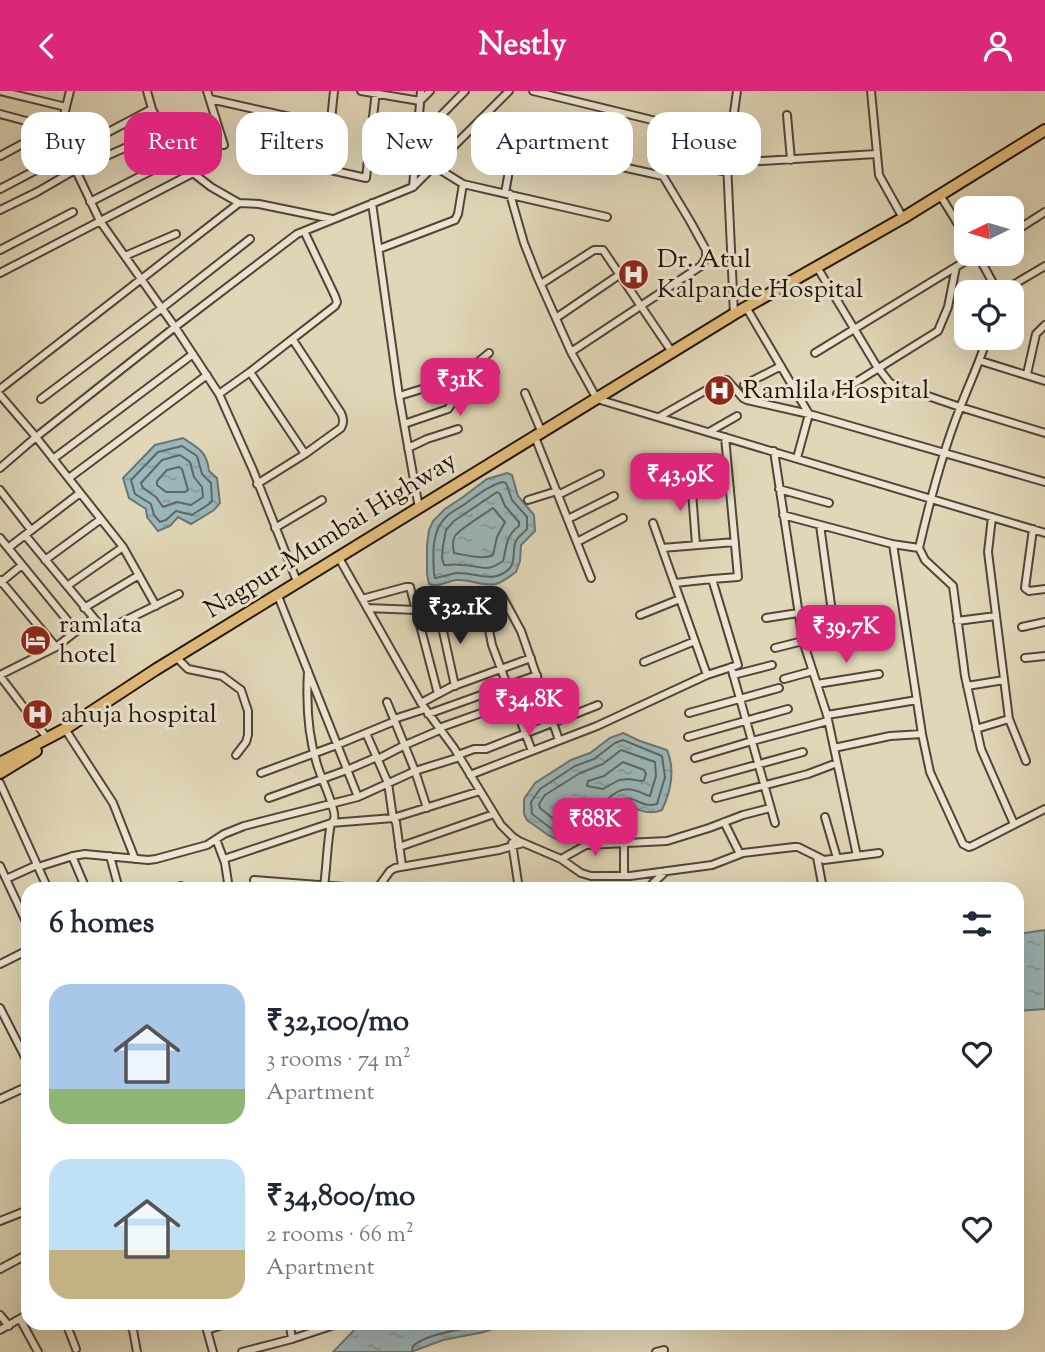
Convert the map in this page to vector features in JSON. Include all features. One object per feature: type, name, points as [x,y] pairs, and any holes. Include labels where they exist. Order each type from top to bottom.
[{"type":"highway","name":"Nagpur-Mumbai Highway","points":[[0,763],[65,729],[155,670],[734,314],[903,218],[1045,129]]},
{"type":"highway","points":[[0,773],[39,749],[48,739]]},
{"type":"street","points":[[0,91],[66,107]]},
{"type":"street","points":[[65,112],[70,91]]},
{"type":"street","points":[[147,91],[154,112]]},
{"type":"street","points":[[207,91],[224,145]]},
{"type":"street","points":[[332,112],[334,91]]},
{"type":"street","points":[[361,91],[420,101]]},
{"type":"street","points":[[419,112],[421,91]]},
{"type":"street","points":[[420,101],[429,91]]},
{"type":"street","points":[[445,112],[465,91]]},
{"type":"street","points":[[457,143],[509,91]]},
{"type":"street","points":[[533,91],[647,119]]},
{"type":"street","points":[[734,112],[737,91]]},
{"type":"street","points":[[871,91],[880,180],[903,218]]},
{"type":"street","points":[[348,174],[366,178],[376,92]]},
{"type":"street","points":[[210,99],[267,112]]},
{"type":"street","points":[[110,130],[152,109]]},
{"type":"street","points":[[1,115],[21,120]]},
{"type":"street","points":[[787,115],[791,160]]},
{"type":"street","points":[[0,156],[21,145]]},
{"type":"street","points":[[761,161],[876,154]]},
{"type":"street","points":[[0,189],[25,175]]},
{"type":"street","points":[[0,211],[66,175]]},
{"type":"street","points":[[77,175],[100,221],[219,394],[298,583]]},
{"type":"street","points":[[90,202],[143,175]]},
{"type":"street","points":[[0,273],[189,175]]},
{"type":"street","points":[[196,175],[239,203],[259,204],[334,219]]},
{"type":"street","points":[[413,187],[414,175]]},
{"type":"street","points":[[0,468],[175,327],[297,234],[413,187],[425,175]]},
{"type":"street","points":[[448,175],[463,184],[607,217]]},
{"type":"street","points":[[510,175],[507,194],[524,243],[571,352],[597,399],[1045,533]]},
{"type":"street","points":[[571,352],[701,266],[706,258],[706,250],[691,221],[661,175]]},
{"type":"street","points":[[727,175],[734,314]]},
{"type":"street","points":[[379,249],[455,219],[463,184]]},
{"type":"street","points":[[940,195],[954,218]]},
{"type":"street","points":[[0,389],[239,203]]},
{"type":"street","points":[[372,203],[399,396],[419,508]]},
{"type":"street","points":[[0,250],[73,212]]},
{"type":"street","points":[[1024,225],[1045,212]]},
{"type":"street","points":[[219,394],[335,306],[337,302],[304,231]]},
{"type":"street","points":[[125,256],[176,234]]},
{"type":"street","points":[[41,400],[250,239]]},
{"type":"street","points":[[541,284],[590,252],[603,250],[672,352]]},
{"type":"street","points":[[1020,280],[1045,266]]},
{"type":"street","points":[[817,267],[886,380],[894,385],[1045,433]]},
{"type":"street","points":[[815,353],[956,267]]},
{"type":"street","points":[[837,394],[939,331],[948,307],[956,267]]},
{"type":"street","points":[[556,318],[619,275]]},
{"type":"street","points":[[746,307],[809,414],[797,459]]},
{"type":"street","points":[[1027,375],[1045,325]]},
{"type":"street","points":[[257,484],[306,454],[341,428],[344,422],[341,413],[293,340]]},
{"type":"street","points":[[984,350],[944,452],[919,548],[925,560],[951,583],[967,686],[982,753],[1014,824]]},
{"type":"street","points":[[399,396],[425,388],[478,362],[489,353]]},
{"type":"street","points":[[53,459],[193,354]]},
{"type":"street","points":[[981,361],[1045,381]]},
{"type":"street","points":[[744,385],[781,366]]},
{"type":"street","points":[[250,372],[306,454]]},
{"type":"street","points":[[404,424],[448,409],[460,391],[495,372]]},
{"type":"street","points":[[69,478],[207,375]]},
{"type":"street","points":[[659,417],[725,380],[729,381],[745,400],[809,414],[1045,482]]},
{"type":"street","points":[[525,393],[557,493],[591,578]]},
{"type":"street","points":[[0,395],[123,547],[156,605]]},
{"type":"street","points":[[709,432],[737,416]]},
{"type":"street","points":[[408,448],[458,429]]},
{"type":"street","points":[[675,583],[738,577],[725,437]]},
{"type":"street","points":[[774,451],[803,641],[827,718],[857,856]]},
{"type":"street","points":[[669,473],[730,488]]},
{"type":"street","points":[[528,500],[557,493],[600,474]]},
{"type":"street","points":[[691,478],[696,545]]},
{"type":"street","points":[[779,489],[829,503]]},
{"type":"street","points":[[0,490],[31,530]]},
{"type":"street","points":[[8,548],[80,493]]},
{"type":"street","points":[[568,519],[614,496]]},
{"type":"street","points":[[275,528],[322,500]]},
{"type":"street","points":[[783,515],[893,544],[919,548]]},
{"type":"street","points":[[992,517],[988,552],[1009,719],[1026,761]]},
{"type":"street","points":[[577,542],[623,518]]},
{"type":"street","points":[[45,560],[101,519]]},
{"type":"street","points":[[653,523],[707,675]]},
{"type":"street","points":[[820,525],[836,641]]},
{"type":"street","points":[[1033,529],[1025,588],[1029,591],[1045,589]]},
{"type":"street","points":[[24,535],[100,628],[106,629],[179,594]]},
{"type":"street","points":[[0,538],[76,631]]},
{"type":"street","points":[[662,548],[735,542]]},
{"type":"street","points":[[893,544],[916,700],[930,772],[963,844],[969,847],[1045,809]]},
{"type":"street","points":[[67,586],[123,547]]},
{"type":"street","points":[[339,558],[425,709],[459,756],[501,825],[523,843],[561,859],[586,875],[624,876],[712,865],[740,854],[796,846],[824,860],[879,853]]},
{"type":"street","points":[[22,565],[0,582],[55,647]]},
{"type":"street","points":[[84,608],[139,575]]},
{"type":"street","points":[[712,579],[738,665],[732,671]]},
{"type":"street","points":[[362,599],[408,586],[411,589],[438,694]]},
{"type":"street","points":[[367,608],[439,613],[498,594],[502,596],[520,627],[559,740]]},
{"type":"street","points":[[278,596],[358,797]]},
{"type":"street","points":[[483,599],[492,645],[532,751]]},
{"type":"street","points":[[639,615],[680,599]]},
{"type":"street","points":[[439,613],[455,686]]},
{"type":"street","points":[[766,618],[798,613]]},
{"type":"street","points":[[957,621],[996,615]]},
{"type":"street","points":[[48,739],[0,676],[55,647],[92,618]]},
{"type":"street","points":[[834,625],[869,620]]},
{"type":"street","points":[[1022,627],[1045,622]]},
{"type":"street","points":[[775,648],[803,641],[836,641],[874,636]]},
{"type":"street","points":[[644,661],[695,641]]},
{"type":"street","points":[[1025,658],[1045,656]]},
{"type":"street","points":[[177,658],[188,670],[222,676],[241,689],[248,711],[248,735],[236,755]]},
{"type":"street","points":[[425,709],[438,694],[531,658]]},
{"type":"street","points":[[470,775],[597,726],[707,675],[772,665]]},
{"type":"street","points":[[308,671],[307,700],[313,754],[335,818],[327,835],[324,882]]},
{"type":"street","points":[[732,671],[775,823]]},
{"type":"street","points":[[784,679],[813,671]]},
{"type":"street","points":[[817,684],[879,674]]},
{"type":"street","points":[[261,773],[337,745],[394,720],[537,675]]},
{"type":"street","points":[[967,686],[1004,680]]},
{"type":"street","points":[[689,713],[779,688]]},
{"type":"street","points":[[269,798],[347,770],[440,729],[543,691]]},
{"type":"street","points":[[695,758],[827,718],[916,700]]},
{"type":"street","points":[[387,702],[427,808]]},
{"type":"street","points":[[3,877],[72,856],[85,854],[156,859],[207,845],[244,826],[358,797],[415,771],[474,749],[486,749],[598,705]]},
{"type":"street","points":[[688,737],[788,709]]},
{"type":"street","points":[[976,729],[1009,719]]},
{"type":"street","points":[[65,729],[113,803],[135,859]]},
{"type":"street","points":[[366,733],[388,783],[402,866]]},
{"type":"street","points":[[834,748],[890,736],[922,734]]},
{"type":"street","points":[[705,779],[803,752]]},
{"type":"street","points":[[716,798],[808,774],[837,762]]},
{"type":"street","points":[[0,783],[45,882]]},
{"type":"street","points":[[224,859],[331,823],[393,818],[480,791]]},
{"type":"street","points":[[561,859],[586,845],[667,841],[770,808]]},
{"type":"street","points":[[399,847],[494,814]]},
{"type":"street","points":[[825,817],[837,858]]},
{"type":"street","points":[[724,822],[740,854]]},
{"type":"street","points":[[510,835],[518,882]]},
{"type":"street","points":[[216,839],[224,859],[228,882]]},
{"type":"street","points":[[624,842],[624,876]]},
{"type":"street","points":[[382,882],[394,868],[499,851],[523,843]]},
{"type":"street","points":[[72,856],[83,882]]},
{"type":"street","points":[[110,856],[117,882]]},
{"type":"street","points":[[817,856],[822,882]]},
{"type":"street","points":[[0,866],[21,912]]},
{"type":"street","points":[[654,882],[666,871]]},
{"type":"street","points":[[254,880],[271,882]]},
{"type":"street","points":[[0,953],[2,963],[21,954]]},
{"type":"street","points":[[0,1008],[21,1049]]},
{"type":"street","points":[[0,1099],[21,1089]]},
{"type":"street","points":[[0,1221],[21,1213]]},
{"type":"street","points":[[0,1269],[21,1258]]},
{"type":"street","points":[[0,1315],[9,1326]]},
{"type":"street","points":[[0,1330],[20,1319]]},
{"type":"street","points":[[26,1330],[38,1352]]},
{"type":"street","points":[[69,1330],[76,1349]]},
{"type":"street","points":[[133,1330],[137,1352]]},
{"type":"street","points":[[207,1330],[213,1352]]},
{"type":"street","points":[[291,1330],[292,1339]]},
{"type":"street","points":[[242,1352],[317,1330]]},
{"type":"water","points":[[183,438],[204,454],[209,471],[217,478],[220,503],[214,510],[191,524],[178,517],[170,526],[158,531],[147,517],[146,509],[129,498],[123,478],[155,445]]},
{"type":"water","points":[[507,473],[512,475],[518,496],[534,515],[535,531],[521,545],[516,572],[496,584],[457,580],[439,585],[429,584],[427,545],[433,521],[445,509],[487,479]]},
{"type":"water","points":[[623,733],[667,750],[671,780],[662,810],[649,812],[630,805],[623,806],[621,812],[625,817],[623,823],[619,824],[592,813],[574,839],[560,841],[527,820],[524,814],[524,799],[535,783],[571,760],[590,753],[610,738]]},
{"type":"water","points":[[1045,930],[1045,1009],[1024,1010],[1024,933]]},
{"type":"water","points":[[354,1330],[490,1330],[443,1340],[411,1352],[333,1352]]},
{"type":"place","name":"Dr. Atul Kalpande Hospital","points":[[634,275]]},
{"type":"place","name":"Ramlila Hospital","points":[[720,391]]},
{"type":"place","name":"ramlata hotel","points":[[36,640]]},
{"type":"place","name":"ahuja hospital","points":[[38,715]]}]
